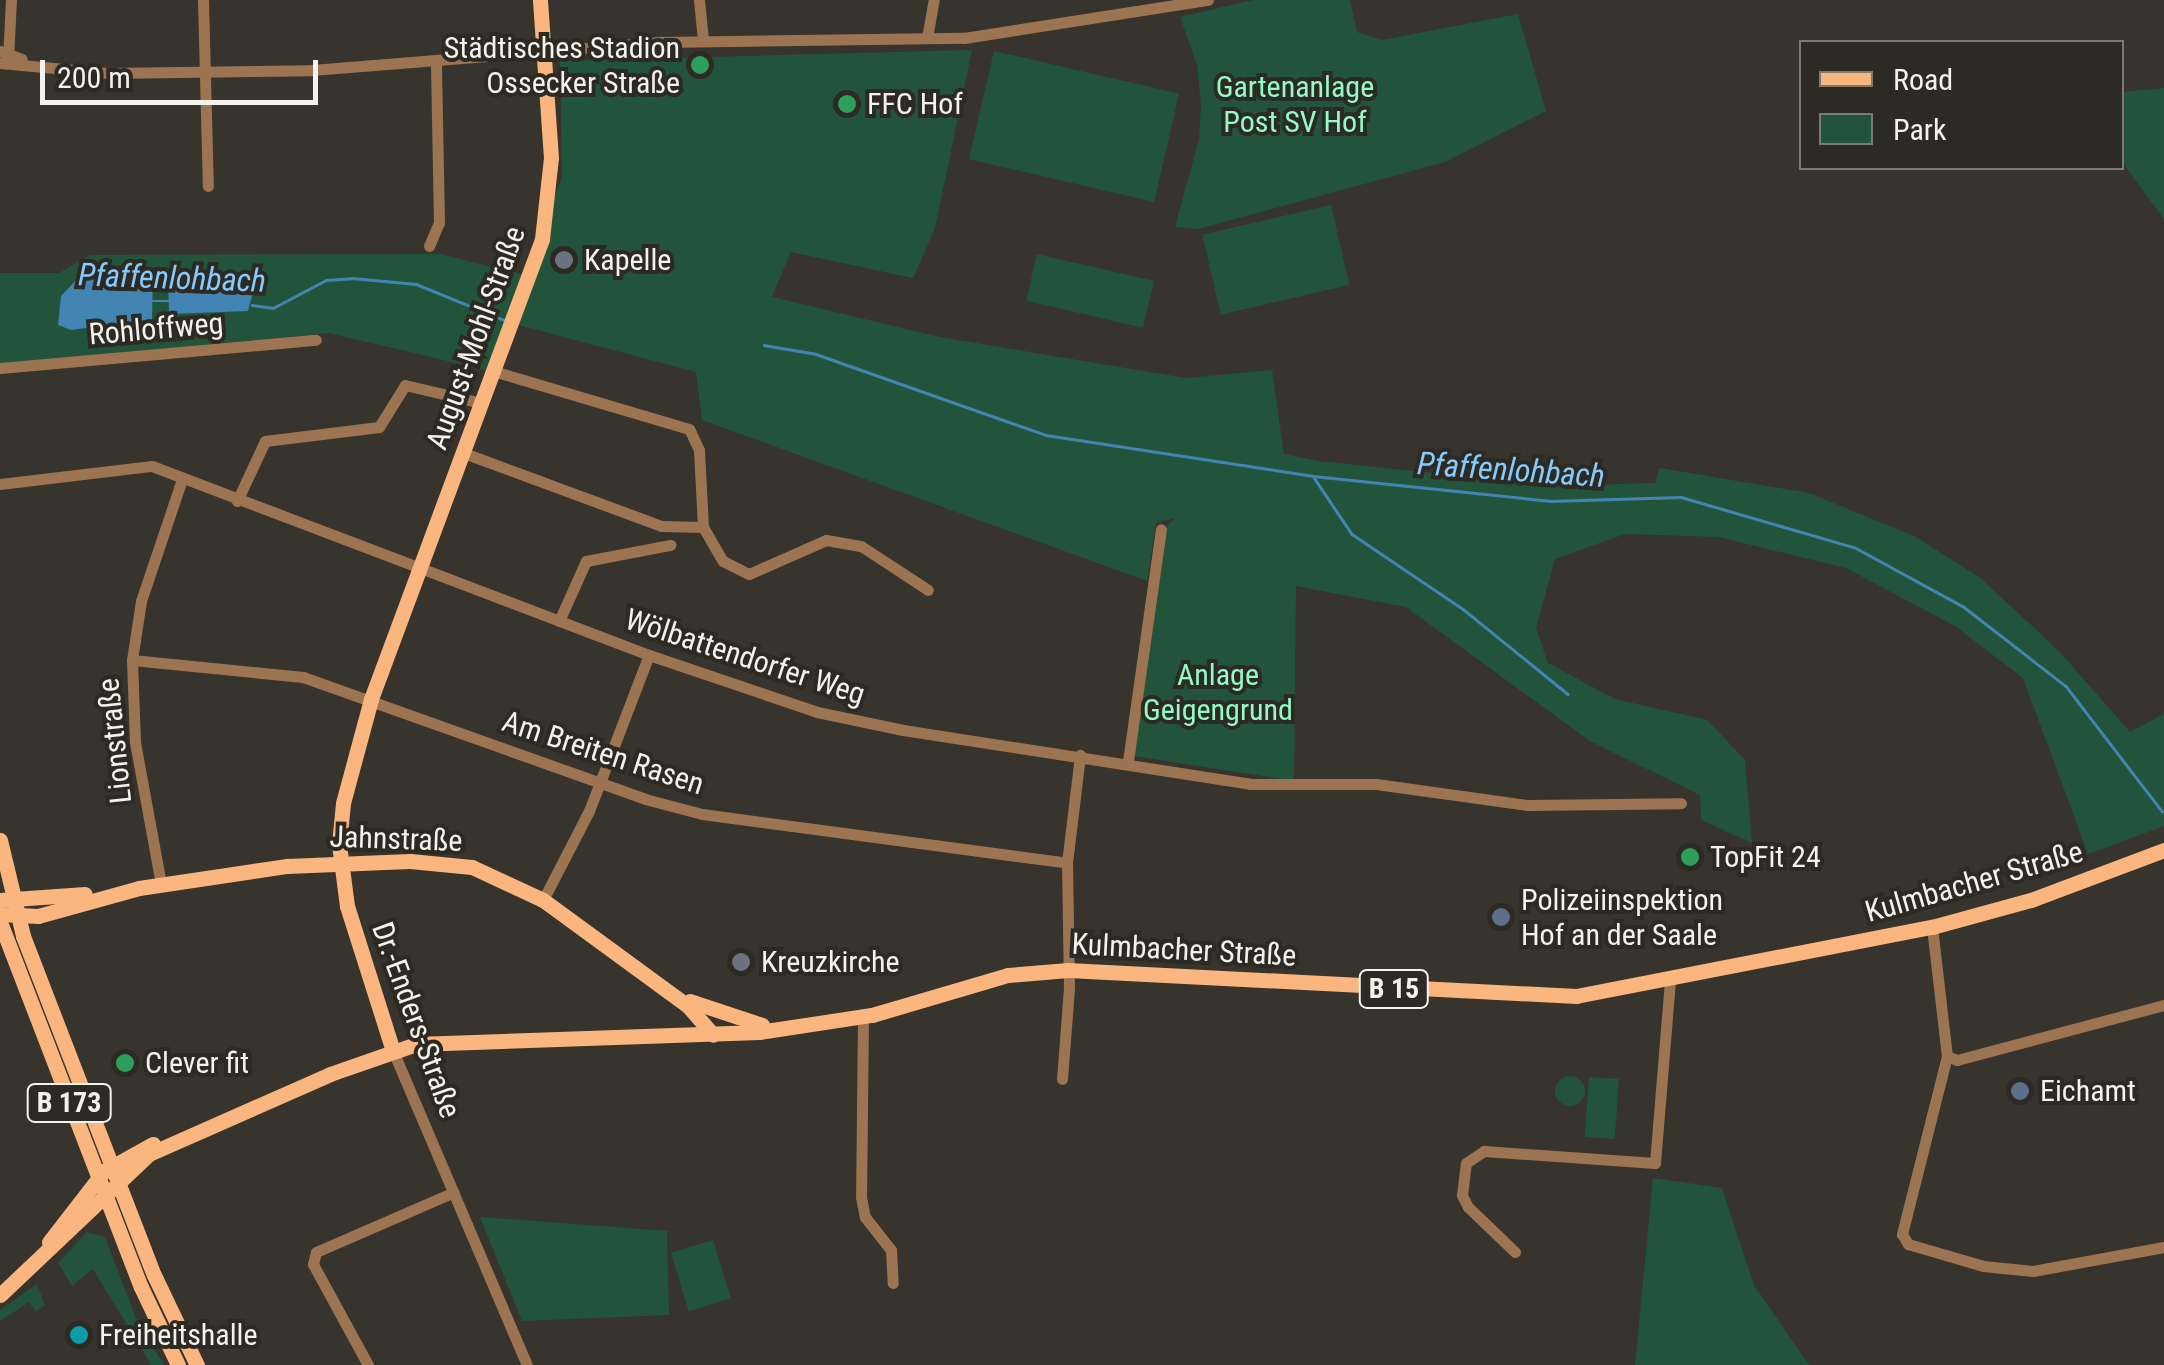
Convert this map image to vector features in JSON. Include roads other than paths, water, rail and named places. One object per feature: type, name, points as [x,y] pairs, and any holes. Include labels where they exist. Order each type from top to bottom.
[{"type":"main road","name":"August-Mohl-Straße","points":[[422,569],[482,403],[515,325],[548,215],[545,50],[540,0]]},
{"type":"main road","name":"Dr.-Enders-Straße","points":[[393,1051],[358,952],[340,862],[345,789],[371,699],[422,569]]},
{"type":"main road","points":[[0,840],[6,911]]},
{"type":"main road","name":"Kulmbacher Straße","points":[[23,1277],[110,1165],[393,1051],[494,1039],[715,1036],[782,1028],[863,1016],[960,986],[1068,970],[1520,998],[1670,982],[1932,927],[2050,894],[2164,850]]},
{"type":"main road","name":"Jahnstraße","points":[[6,911],[161,884],[340,862],[472,867],[543,900],[647,977],[715,1036]]},
{"type":"main road","name":"B 173","points":[[6,911],[116,1181],[197,1365]]},
{"type":"main road","name":"B 173","points":[[6,911],[97,1178],[178,1365]]},
{"type":"main road","name":"B 15","points":[[647,977],[716,1014],[782,1028]]},
{"type":"main road","name":"Kulmbacher Straße","points":[[0,1295],[23,1277],[116,1181],[149,1154],[204,1126]]},
{"type":"street","points":[[11,0],[4,58],[70,69],[207,72],[703,40],[927,38],[1208,0]]},
{"type":"street","points":[[203,0],[208,186]]},
{"type":"street","points":[[699,0],[703,40]]},
{"type":"street","points":[[927,38],[934,0]]},
{"type":"street","points":[[429,246],[439,223],[436,60]]},
{"type":"street","name":"Rohloffweg","points":[[0,368],[316,340]]},
{"type":"street","points":[[496,372],[674,422],[696,432],[703,527],[723,561],[749,574],[826,540],[861,546],[928,590]]},
{"type":"street","points":[[237,501],[265,440],[378,427],[405,385],[482,403]]},
{"type":"street","points":[[464,453],[662,526],[703,527]]},
{"type":"street","name":"Wölbattendorfer Weg","points":[[0,484],[152,466],[559,621],[817,712],[1080,756],[1128,760],[1250,784],[1376,784],[1528,805],[1681,803]]},
{"type":"street","name":"Lionstraße","points":[[161,884],[135,742],[132,660],[141,601],[182,479]]},
{"type":"street","points":[[1128,760],[1161,528]]},
{"type":"street","points":[[559,621],[586,561],[670,545]]},
{"type":"street","points":[[543,900],[600,782],[649,654]]},
{"type":"street","name":"Am Breiten Rasen","points":[[132,660],[303,676],[600,782],[716,816],[1067,863]]},
{"type":"street","points":[[1062,1079],[1068,970],[1067,863],[1080,756]]},
{"type":"street","points":[[1932,927],[1947,1056],[1902,1234],[1908,1244],[1983,1266],[2033,1271],[2164,1247]]},
{"type":"street","points":[[1515,1252],[1468,1207],[1462,1195],[1466,1164],[1484,1152],[1655,1163],[1670,982]]},
{"type":"street","points":[[1947,1056],[1957,1060],[2164,1005]]},
{"type":"street","points":[[863,1016],[861,1197],[866,1217],[891,1250],[892,1283]]},
{"type":"street","name":"Dr.-Enders-Straße","points":[[393,1051],[527,1365]]},
{"type":"street","points":[[368,1365],[313,1264],[316,1252],[454,1192]]},
{"type":"water","points":[[113,267],[153,272],[152,319],[71,330],[58,325],[61,296],[78,278]]},
{"type":"water","points":[[208,271],[253,292],[248,311],[169,314],[168,272]]},
{"type":"waterway","name":"Pfaffenlohbach","points":[[252,305],[273,308],[326,280],[352,278],[416,284],[504,320]]},
{"type":"waterway","name":"Pfaffenlohbach","points":[[152,301],[169,301]]},
{"type":"waterway","name":"Pfaffenlohbach","points":[[764,345],[816,354],[1046,435],[1313,476],[1549,501],[1681,497],[1856,548],[1964,607],[2066,686],[2162,811]]},
{"type":"waterway","points":[[1313,476],[1352,534],[1463,609],[1568,694]]},
{"type":"place","name":"Städtisches Stadion Ossecker Straße","points":[[700,65]]},
{"type":"place","name":"FFC Hof","points":[[847,104]]},
{"type":"place","name":"Kapelle","points":[[564,260]]},
{"type":"place","name":"TopFit 24","points":[[1690,857]]},
{"type":"place","name":"Polizeiinspektion Hof an der Saale","points":[[1501,917]]},
{"type":"place","name":"Kreuzkirche","points":[[741,962]]},
{"type":"place","name":"Clever fit","points":[[125,1063]]},
{"type":"place","name":"Eichamt","points":[[2020,1091]]},
{"type":"place","name":"Freiheitshalle","points":[[79,1335]]},
{"type":"park label","name":"Gartenanlage Post SV Hof","points":[[1295,104]]},
{"type":"park label","name":"Anlage Geigengrund","points":[[1218,692]]}]
